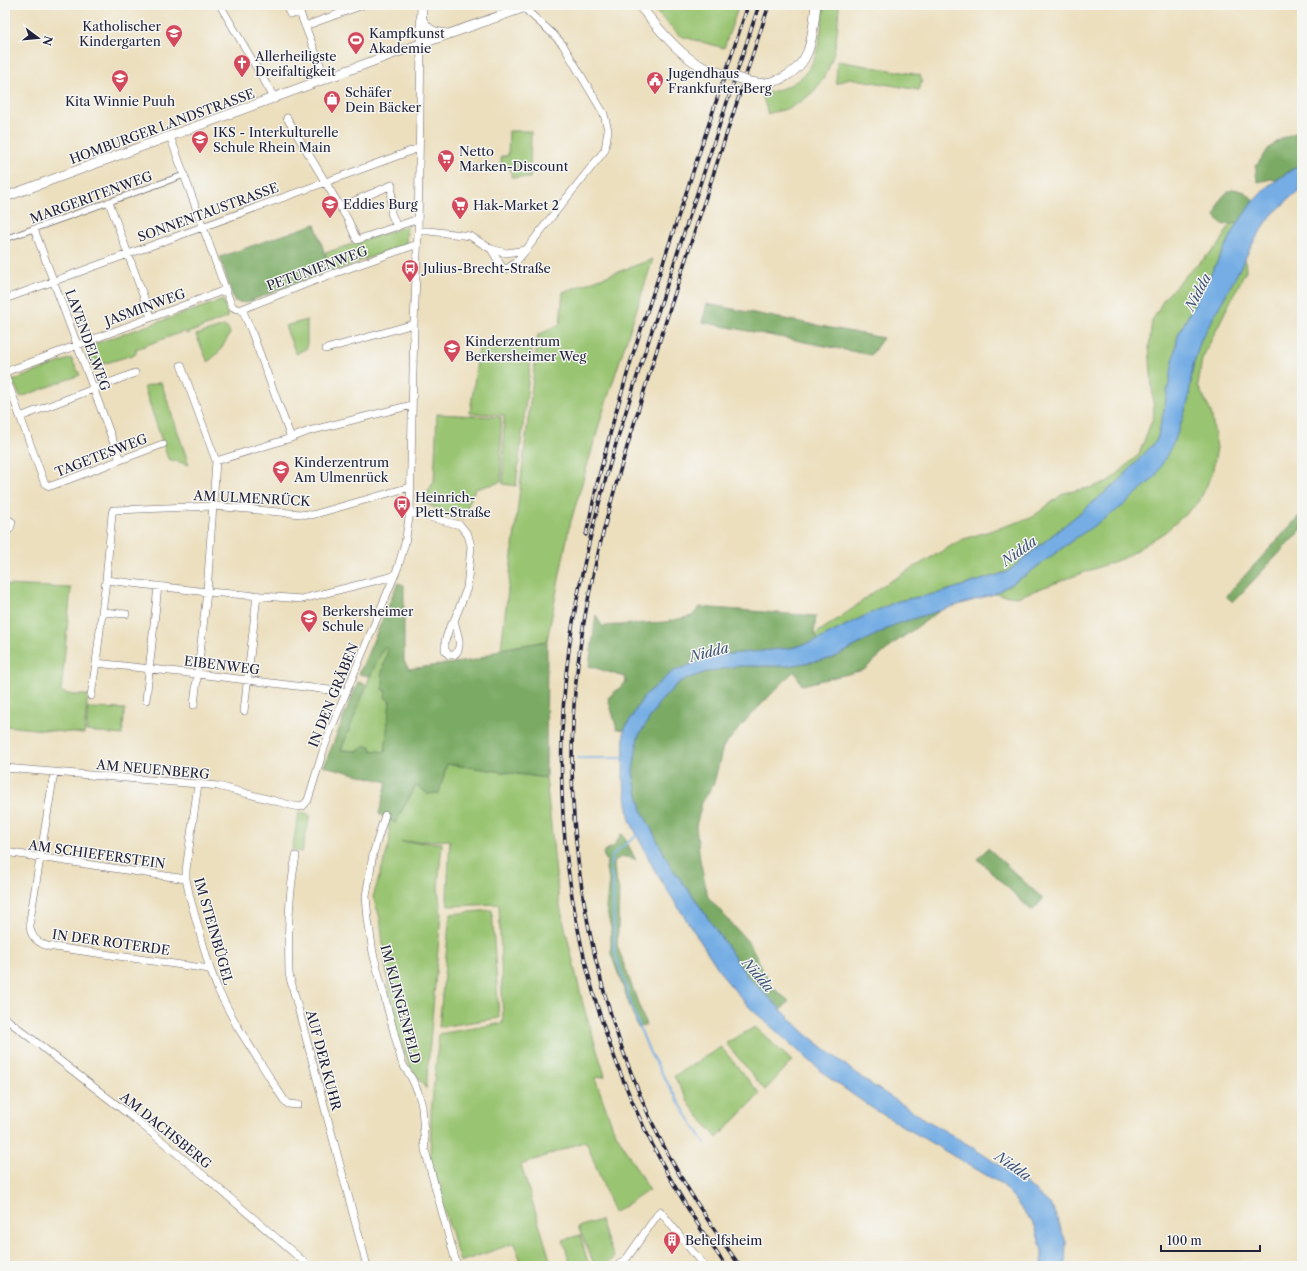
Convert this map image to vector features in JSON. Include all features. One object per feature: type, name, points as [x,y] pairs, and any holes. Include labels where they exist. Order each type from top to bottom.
[{"type":"street","points":[[220,5],[275,99]]},
{"type":"street","points":[[286,5],[290,14],[300,14]]},
{"type":"street","points":[[297,5],[321,67]]},
{"type":"street","points":[[305,26],[363,5]]},
{"type":"street","points":[[421,44],[422,5]]},
{"type":"street","points":[[639,5],[682,52],[696,64],[758,84],[779,80],[795,69],[808,51],[816,5]]},
{"type":"street","points":[[491,249],[502,267],[505,269],[515,263],[605,150],[608,130],[604,114],[563,45],[527,6]]},
{"type":"street","name":"HOMBURGER LANDSTRASSE","points":[[5,197],[527,6]]},
{"type":"street","points":[[421,18],[430,30],[447,34]]},
{"type":"street","name":"IN DEN GRÄBEN","points":[[298,807],[303,806],[308,800],[323,751],[398,567],[405,543],[410,512],[414,324],[418,244],[421,44]]},
{"type":"street","points":[[287,118],[348,220],[357,240],[418,219]]},
{"type":"street","points":[[170,136],[229,300],[232,307],[236,310],[242,309],[291,438]]},
{"type":"street","name":"SONNENTAUSTRASSE","points":[[5,299],[419,148]]},
{"type":"street","name":"MARGERITENWEG","points":[[5,239],[184,175]]},
{"type":"street","points":[[340,207],[392,185],[391,213],[396,227]]},
{"type":"street","points":[[109,202],[151,317]]},
{"type":"street","name":"LAVENDELWEG","points":[[34,229],[120,460]]},
{"type":"street","points":[[418,231],[470,236],[491,249],[506,253],[526,250]]},
{"type":"street","name":"PETUNIENWEG","points":[[242,309],[324,277],[418,244]]},
{"type":"street","name":"JASMINWEG","points":[[5,372],[225,290]]},
{"type":"street","points":[[326,349],[414,324]]},
{"type":"street","points":[[181,365],[216,461],[207,592],[194,705]]},
{"type":"street","points":[[5,375],[20,416],[135,373]]},
{"type":"street","points":[[216,461],[309,431],[412,406]]},
{"type":"street","name":"TAGETESWEG","points":[[20,416],[44,482],[51,486],[162,444]]},
{"type":"street","name":"AM ULMENRÜCK","points":[[106,580],[113,510],[214,506],[312,515],[410,487]]},
{"type":"street","points":[[410,512],[460,525],[468,535],[471,546],[467,588],[454,621]]},
{"type":"street","points":[[5,517],[12,522],[10,529],[5,531]]},
{"type":"street","points":[[91,696],[106,580],[207,592],[302,599],[394,576]]},
{"type":"street","points":[[146,700],[158,586]]},
{"type":"street","points":[[244,711],[257,595]]},
{"type":"street","points":[[102,612],[126,614]]},
{"type":"street","name":"EIBENWEG","points":[[96,663],[346,692]]},
{"type":"street","name":"AM NEUENBERG","points":[[5,768],[218,786],[298,807]]},
{"type":"street","name":"IN DER ROTERDE","points":[[54,773],[30,925],[32,935],[40,943],[47,946],[210,968]]},
{"type":"street","name":"IM STEINBÜGEL","points":[[198,784],[186,879],[210,968],[219,992],[237,1026],[284,1100],[288,1104],[298,1105]]},
{"type":"street","name":"IM KLINGENFELD","points":[[385,816],[373,854],[366,896],[373,953],[402,1063],[412,1079],[422,1106],[425,1150],[457,1266]]},
{"type":"street","name":"AM SCHIEFERSTEIN","points":[[5,852],[186,879]]},
{"type":"street","name":"AUF DER KUHR","points":[[296,856],[292,872],[289,901],[289,974],[367,1266]]},
{"type":"street","name":"AM DACHSBERG","points":[[5,1018],[136,1120],[202,1174],[309,1266]]},
{"type":"street","points":[[617,1266],[627,1258],[660,1211],[704,1266]]},
{"type":"green space","points":[[649,5],[739,5],[724,48],[680,36]]},
{"type":"green space","points":[[824,5],[839,5],[834,52],[823,79],[814,91],[802,101],[786,109],[768,114],[762,94],[780,89],[794,82],[805,74],[812,64],[817,52],[820,38]]},
{"type":"green space","points":[[837,61],[920,75],[922,81],[919,90],[849,78],[836,84]]},
{"type":"green space","points":[[509,131],[531,131],[530,178],[511,177],[511,168],[501,168],[501,156],[508,156]]},
{"type":"green space","points":[[1295,133],[1302,134],[1302,163],[1276,180],[1271,179],[1258,182],[1256,166],[1269,148],[1282,138]]},
{"type":"green space","points":[[1234,189],[1245,192],[1254,200],[1238,223],[1222,225],[1215,216],[1218,206],[1225,194]]},
{"type":"green space","points":[[1238,223],[1178,335],[1157,440],[1118,482],[1007,572],[939,593],[898,601],[856,620],[818,640],[817,636],[814,635],[882,586],[961,540],[1031,518],[1064,493],[1093,487],[1111,480],[1139,454],[1154,415],[1149,346],[1152,321],[1164,299],[1184,277],[1220,244],[1230,224]]},
{"type":"green space","points":[[315,224],[330,270],[245,303],[234,301],[220,257]]},
{"type":"green space","points":[[407,226],[406,244],[331,272],[325,253]]},
{"type":"green space","points":[[1245,258],[1246,271],[1202,359],[1198,386],[1211,412],[1217,448],[1212,474],[1199,502],[1165,532],[1124,558],[1017,597],[994,594],[1026,575],[1073,540],[1175,440],[1188,402],[1193,366],[1201,340]]},
{"type":"green space","points":[[653,259],[602,415],[569,528],[547,641],[501,649],[538,335],[560,324],[563,292]]},
{"type":"green space","points":[[223,300],[228,317],[186,334],[185,331],[136,349],[136,354],[93,367],[85,347]]},
{"type":"green space","points":[[707,304],[883,338],[871,355],[702,322]]},
{"type":"green space","points":[[307,320],[307,348],[296,354],[285,326]]},
{"type":"green space","points":[[224,326],[229,330],[230,334],[219,352],[208,362],[196,335]]},
{"type":"green space","points":[[533,341],[516,486],[503,484],[504,415],[470,413],[479,347]]},
{"type":"green space","points":[[71,358],[80,375],[21,397],[12,381]]},
{"type":"green space","points":[[161,382],[189,465],[168,459],[144,387]]},
{"type":"green space","points":[[437,414],[501,417],[501,482],[475,489],[462,519],[422,502],[434,481]]},
{"type":"green space","points":[[1302,513],[1302,529],[1233,602],[1226,596]]},
{"type":"green space","points":[[398,583],[404,585],[404,661],[409,669],[476,660],[501,649],[547,641],[546,778],[447,764],[439,793],[428,794],[416,785],[395,823],[379,814],[387,782],[324,766],[358,682],[367,685],[341,750],[358,751],[364,746],[371,746],[371,750],[385,752],[390,700],[385,698],[386,691],[383,690],[383,678],[381,676],[388,649],[384,647],[370,676],[359,674]]},
{"type":"green space","points":[[5,585],[71,588],[61,692],[73,695],[88,695],[84,734],[5,726]]},
{"type":"green space","points":[[700,607],[816,616],[814,635],[817,636],[818,640],[791,648],[711,656],[644,696],[624,730],[617,729],[608,698],[626,682],[625,677],[589,666],[596,615],[602,626],[665,622],[692,616]]},
{"type":"green space","points":[[944,608],[893,644],[864,670],[802,685],[794,671],[748,718],[723,747],[714,783],[702,803],[696,826],[700,860],[708,897],[750,944],[772,987],[789,1001],[781,1010],[747,976],[695,899],[671,867],[643,813],[635,784],[633,772],[638,737],[659,703],[679,682],[706,672],[736,666],[788,666],[833,658],[896,624]]},
{"type":"green space","points":[[384,647],[389,649],[385,659],[383,690],[387,694],[390,709],[389,729],[385,752],[370,750],[371,746],[358,751],[341,750],[370,676]]},
{"type":"green space","points":[[88,708],[125,709],[122,735],[86,731]]},
{"type":"green space","points":[[447,764],[546,778],[559,902],[584,1008],[605,1076],[595,1078],[613,1128],[649,1190],[614,1213],[586,1141],[521,1165],[552,1266],[522,1266],[515,1243],[460,1262],[430,1163],[431,1113],[439,1034],[503,1023],[499,904],[448,906],[447,898],[450,840],[401,842],[442,843],[438,887],[441,914],[426,1089],[410,1067],[397,1034],[386,969],[380,918],[373,897],[390,842],[388,819],[395,823],[416,785]]},
{"type":"green space","points":[[299,812],[310,815],[302,852],[292,850]]},
{"type":"green space","points":[[622,833],[636,860],[624,857],[619,858],[614,862],[615,877],[619,889],[617,945],[646,1025],[638,1028],[611,954],[611,928],[606,908],[609,880],[606,869],[607,862],[603,854],[606,850],[614,846]]},
{"type":"green space","points":[[988,848],[1043,899],[1032,911],[978,859]]},
{"type":"green space","points":[[492,910],[499,1018],[439,1027],[450,914]]},
{"type":"green space","points":[[755,1027],[792,1061],[765,1090],[726,1043]]},
{"type":"green space","points":[[721,1047],[760,1094],[717,1138],[692,1108],[674,1076]]},
{"type":"green space","points":[[600,1220],[614,1258],[605,1266],[595,1266],[578,1227]]},
{"type":"green space","points":[[580,1235],[589,1266],[571,1266],[563,1240]]},
{"type":"water","points":[[1302,163],[1302,190],[1292,196],[1270,217],[1253,243],[1201,340],[1193,366],[1188,402],[1175,440],[1155,477],[1123,506],[1073,540],[1026,575],[994,594],[896,624],[833,658],[788,666],[736,666],[706,672],[679,682],[659,703],[638,737],[633,772],[643,813],[671,867],[695,899],[747,976],[806,1034],[866,1081],[972,1147],[1027,1184],[1052,1206],[1066,1242],[1065,1266],[1042,1266],[1042,1251],[1035,1226],[1003,1185],[872,1108],[828,1077],[750,1008],[725,979],[655,871],[630,821],[623,778],[624,730],[644,696],[672,672],[711,656],[791,648],[818,640],[856,620],[898,601],[939,593],[1007,572],[1118,482],[1157,440],[1178,335],[1238,223],[1251,204],[1268,186]]},
{"type":"waterway","points":[[578,758],[625,758]]},
{"type":"waterway","points":[[638,835],[612,856],[610,866],[613,885],[614,950],[635,1016],[650,1053],[705,1143]]},
{"type":"railway","points":[[586,535],[597,484],[633,354],[748,5]]},
{"type":"railway","points":[[726,1266],[681,1197],[643,1124],[612,1050],[588,972],[572,894],[563,813],[562,732],[569,649],[576,607],[584,566],[604,483],[642,361],[759,5]]},
{"type":"railway","points":[[740,1266],[691,1194],[659,1138],[628,1064],[609,1009],[594,953],[583,895],[576,838],[572,780],[573,721],[583,626],[607,516],[664,326],[769,5]]},
{"type":"place","name":"Katholischer Kindergarten","points":[[174,48]]},
{"type":"place","name":"Kampfkunst Akademie","points":[[356,55]]},
{"type":"place","name":"Allerheiligste Dreifaltigkeit","points":[[242,78]]},
{"type":"place","name":"Kita Winnie Puuh","points":[[120,93]]},
{"type":"place","name":"Jugendhaus Frankfurter Berg","points":[[655,95]]},
{"type":"place","name":"Schäfer Dein Bäcker","points":[[332,114]]},
{"type":"place","name":"IKS - Interkulturelle Schule Rhein Main","points":[[200,154]]},
{"type":"place","name":"Netto Marken-Discount","points":[[446,173]]},
{"type":"place","name":"Eddies Burg","points":[[330,219]]},
{"type":"place","name":"Hak-Market 2","points":[[460,220]]},
{"type":"place","name":"Julius-Brecht-Straße","points":[[410,283]]},
{"type":"place","name":"Kinderzentrum Berkersheimer Weg","points":[[452,363]]},
{"type":"place","name":"Kinderzentrum Am Ulmenrück","points":[[281,484]]},
{"type":"place","name":"Heinrich- Plett-Straße","points":[[402,519]]},
{"type":"place","name":"Berkersheimer Schule","points":[[309,633]]},
{"type":"place","name":"Behelfsheim","points":[[672,1255]]},
{"type":"water label","name":"Nidda","points":[[1198,292]]},
{"type":"water label","name":"Nidda","points":[[1019,551]]},
{"type":"water label","name":"Nidda","points":[[709,652]]},
{"type":"water label","name":"Nidda","points":[[758,975]]},
{"type":"water label","name":"Nidda","points":[[1013,1166]]}]
